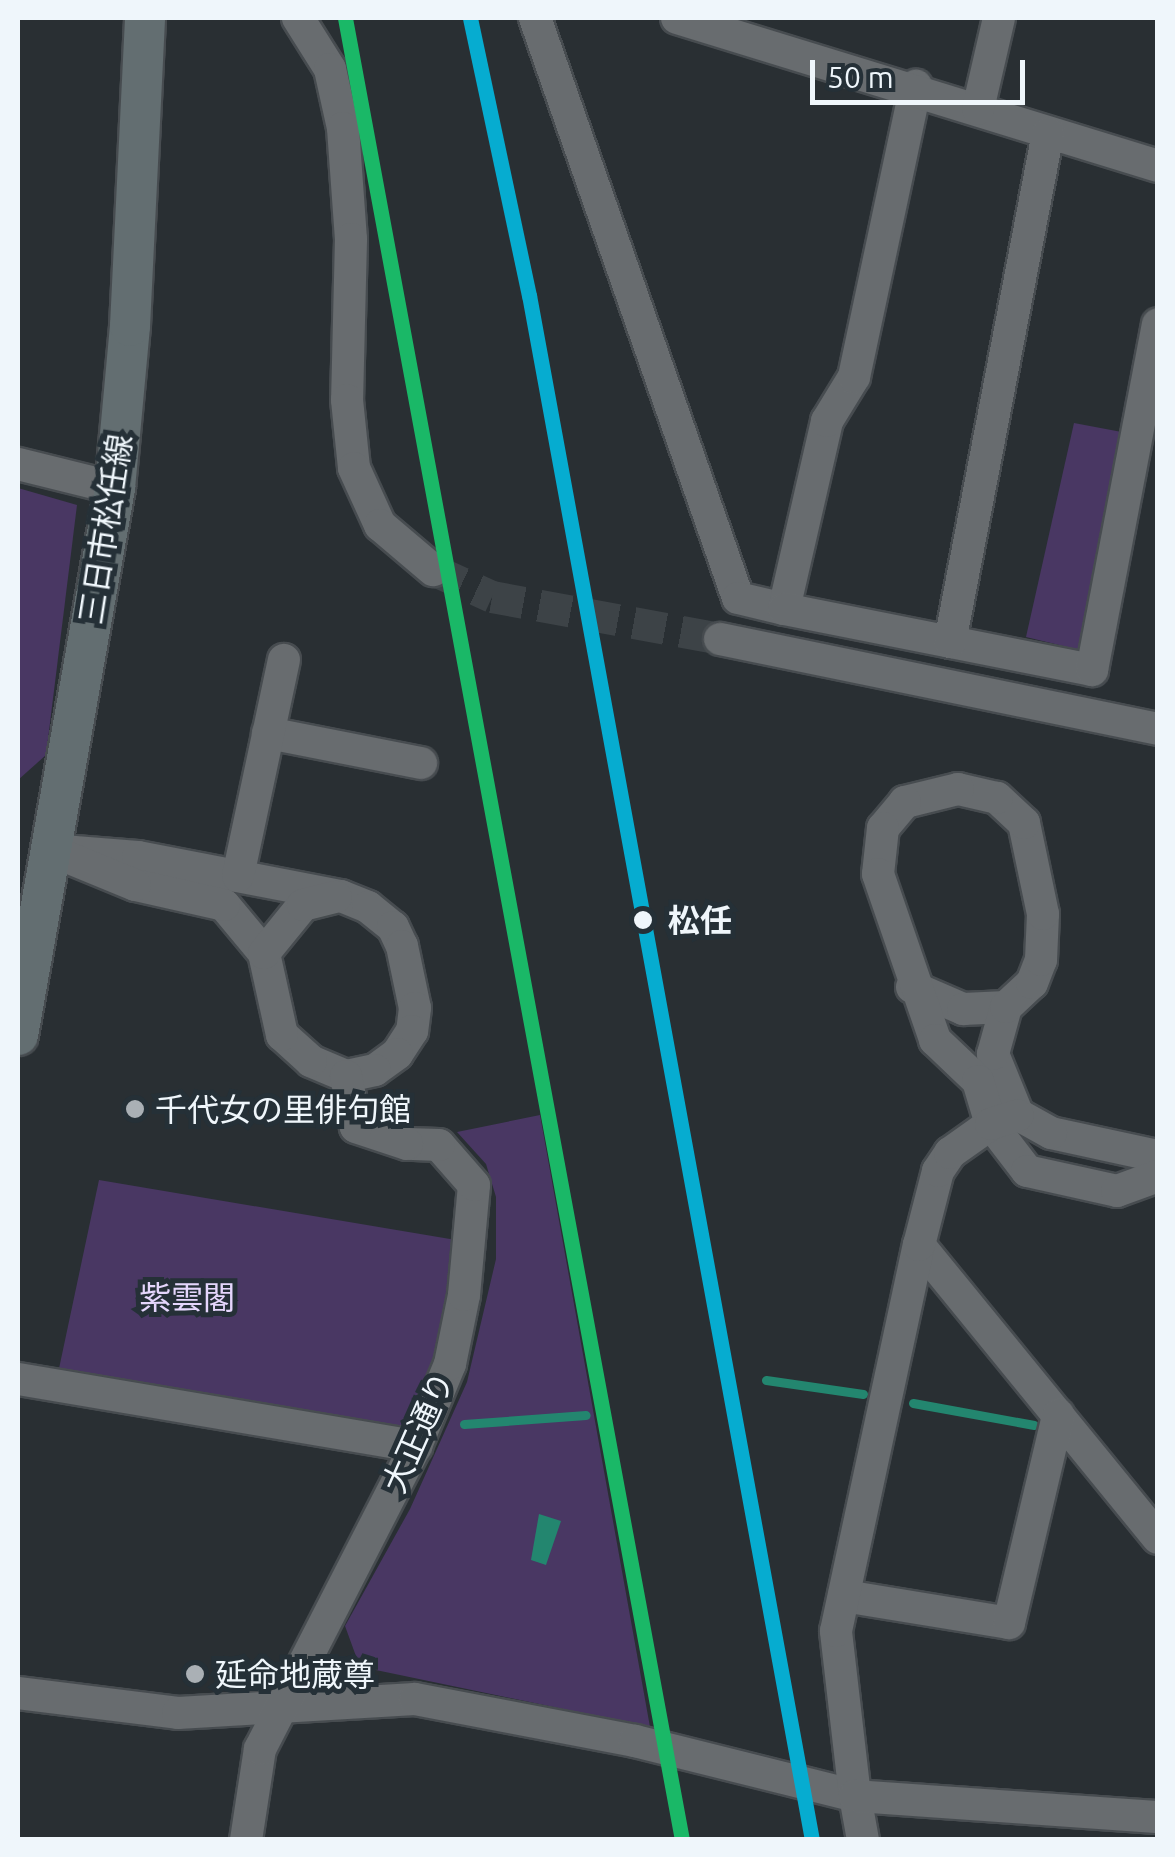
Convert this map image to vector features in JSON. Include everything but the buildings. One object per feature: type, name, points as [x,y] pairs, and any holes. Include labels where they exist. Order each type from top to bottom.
[{"type":"main road","name":"三日市松任線","points":[[18,1036],[34,849],[115,488],[130,326],[145,18]]},
{"type":"street","points":[[298,18],[330,69],[343,128],[351,238],[347,400],[354,468],[380,525],[434,570]]},
{"type":"street","points":[[535,18],[738,598],[1092,670],[1158,324]]},
{"type":"street","points":[[677,18],[916,86],[1048,133],[1158,166]]},
{"type":"street","points":[[978,109],[999,18]]},
{"type":"street","points":[[784,609],[828,420],[854,378],[916,86]]},
{"type":"street","points":[[950,642],[1048,133]]},
{"type":"street","points":[[18,464],[115,488]]},
{"type":"street","points":[[720,639],[1158,729]]},
{"type":"street","points":[[238,876],[284,660]]},
{"type":"street","points":[[268,733],[421,763]]},
{"type":"street","points":[[1004,1120],[993,1054],[1006,1007],[1032,983],[1041,960],[1043,914],[1024,823],[997,798],[958,789],[905,802],[883,828],[878,874],[912,987],[935,1040],[978,1081],[1004,1120],[1027,1171],[1116,1191],[1156,1165]]},
{"type":"street","points":[[34,849],[138,856],[341,896],[393,928],[415,1008],[412,1031],[397,1054],[376,1070],[346,1076],[312,1061],[282,1035],[264,952],[224,905],[135,885],[34,849]]},
{"type":"street","points":[[264,952],[303,905],[341,896]]},
{"type":"street","points":[[912,987],[963,1009],[1006,1007]]},
{"type":"street","name":"大正通り","points":[[246,1840],[260,1749],[416,1446],[450,1364],[474,1185],[440,1145],[407,1144],[356,1127],[346,1076]]},
{"type":"street","points":[[862,1840],[836,1631],[938,1171],[950,1153],[1004,1120],[1156,1165]]},
{"type":"street","points":[[919,1245],[1158,1538]]},
{"type":"street","points":[[18,1378],[416,1446]]},
{"type":"street","points":[[844,1596],[1009,1623],[1058,1416]]},
{"type":"street","points":[[18,1693],[178,1712],[416,1700],[635,1742],[855,1796],[1158,1817]]},
{"type":"green space","points":[[1074,423],[1127,433],[1084,651],[1026,637]]},
{"type":"green space","points":[[18,488],[77,505],[46,755],[18,780]]},
{"type":"green space","points":[[540,1115],[650,1727],[371,1669],[357,1659],[345,1626],[410,1509],[467,1382],[496,1259],[496,1197],[486,1164],[457,1132]]},
{"type":"green space","name":"紫雲閣","points":[[99,1180],[456,1240],[436,1380],[407,1436],[57,1378]]},
{"type":"shaded area","points":[[539,1514],[561,1521],[546,1565],[531,1560]]},
{"type":"waterway","points":[[766,1380],[863,1394]]},
{"type":"waterway","points":[[913,1403],[1034,1425]]},
{"type":"waterway","points":[[464,1424],[586,1415]]},
{"type":"tunnel","points":[[433,570],[492,597],[720,639]]},
{"type":"transit line","points":[[345,18],[682,1840]]},
{"type":"transit line","points":[[470,18],[529,295],[812,1840]]},
{"type":"place","name":"松任","points":[[643,920]]},
{"type":"place","name":"千代女の里俳句館","points":[[135,1109]]},
{"type":"place","name":"延命地蔵尊","points":[[195,1674]]}]
